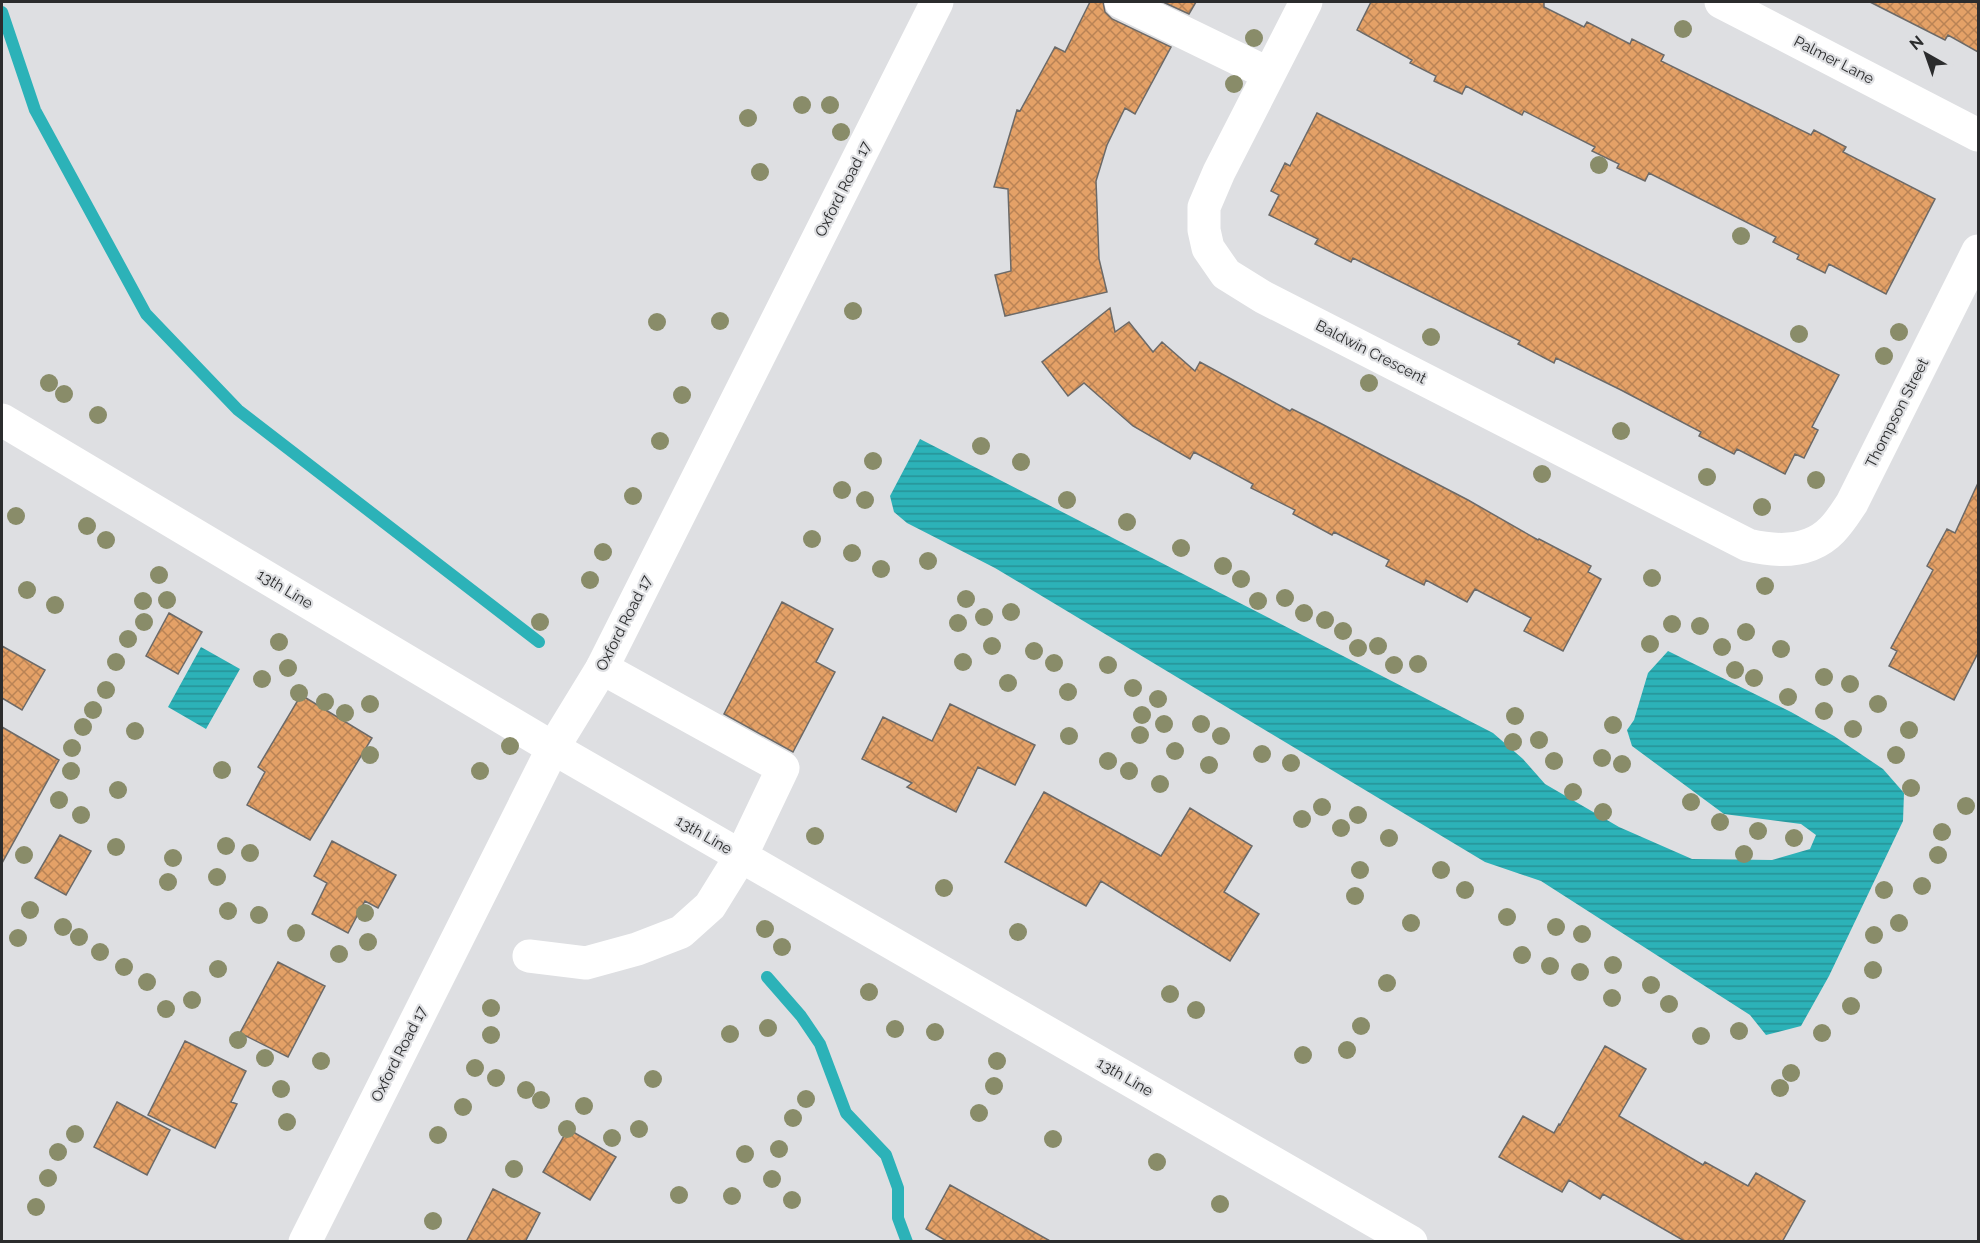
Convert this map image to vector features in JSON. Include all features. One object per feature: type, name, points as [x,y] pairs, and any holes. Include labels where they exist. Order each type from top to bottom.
[{"type":"main road","name":"Oxford Road 17","points":[[305,1242],[553,748],[602,668],[937,2]]},
{"type":"main road","points":[[1121,2],[1269,75]]},
{"type":"main road","name":"Baldwin Crescent","points":[[1306,2],[1219,172],[1204,207],[1204,230],[1208,248],[1226,274],[1263,297],[1748,545],[1768,550],[1791,550]]},
{"type":"main road","name":"Palmer Lane","points":[[1721,2],[1978,135]]},
{"type":"main road","name":"Thompson Street","points":[[1791,550],[1814,543],[1832,531],[1852,503],[1978,251]]},
{"type":"main road","name":"13th Line","points":[[2,420],[553,748],[1411,1242]]},
{"type":"main road","points":[[529,956],[586,963],[637,949],[681,932],[710,906],[741,856],[783,768],[602,668]]},
{"type":"water","points":[[920,439],[1493,733],[1523,759],[1545,784],[1619,827],[1692,859],[1772,860],[1810,849],[1816,835],[1801,824],[1724,814],[1632,746],[1627,730],[1634,720],[1648,673],[1668,651],[1834,736],[1883,769],[1904,793],[1903,821],[1829,976],[1801,1026],[1766,1035],[1750,1015],[1541,881],[1485,862],[995,568],[907,523],[894,512],[890,496]]},
{"type":"water","points":[[201,647],[240,669],[206,729],[168,707]]},
{"type":"building","points":[[1090,2],[1103,2],[1105,12],[1112,19],[1171,47],[1135,114],[1125,108],[1107,145],[1096,181],[1099,259],[1107,292],[1005,316],[995,275],[1011,271],[1008,189],[994,187],[1017,110],[1020,111],[1055,47],[1065,52]]},
{"type":"building","points":[[1163,2],[1196,2],[1189,14]]},
{"type":"building","points":[[1371,2],[1544,2],[1544,7],[1584,27],[1587,22],[1630,44],[1632,39],[1664,55],[1661,61],[1811,135],[1814,130],[1846,147],[1843,152],[1935,199],[1886,294],[1829,264],[1825,273],[1797,259],[1799,255],[1773,242],[1776,237],[1649,173],[1645,181],[1617,168],[1619,164],[1592,151],[1595,147],[1524,111],[1522,115],[1466,86],[1462,94],[1434,81],[1436,76],[1410,63],[1412,60],[1357,30]]},
{"type":"building","points":[[1870,2],[1978,2],[1978,52],[1948,35],[1945,40]]},
{"type":"building","points":[[1317,113],[1839,375],[1812,427],[1818,430],[1804,458],[1795,454],[1785,474],[1737,449],[1734,454],[1699,436],[1701,432],[1621,390],[1556,358],[1554,363],[1518,344],[1520,341],[1353,258],[1351,262],[1315,244],[1318,239],[1269,215],[1279,195],[1271,191],[1285,163],[1290,166]]},
{"type":"building","points":[[1110,308],[1115,332],[1129,322],[1153,352],[1162,342],[1195,371],[1200,362],[1290,411],[1292,409],[1318,422],[1591,566],[1588,572],[1601,579],[1563,651],[1524,631],[1531,618],[1475,589],[1467,602],[1426,580],[1424,585],[1386,566],[1389,560],[1334,532],[1332,535],[1293,514],[1295,510],[1251,488],[1253,484],[1194,452],[1190,459],[1133,426],[1084,383],[1068,396],[1042,362]]},
{"type":"building","points":[[1978,483],[1978,653],[1954,700],[1889,666],[1897,651],[1891,648],[1933,570],[1927,566],[1947,529],[1955,533]]},
{"type":"building","points":[[782,602],[833,629],[816,662],[835,672],[793,752],[724,714]]},
{"type":"building","points":[[169,613],[202,632],[178,674],[146,656]]},
{"type":"building","points":[[2,646],[45,670],[22,710],[2,698]]},
{"type":"building","points":[[301,695],[372,738],[310,840],[247,805],[265,772],[258,767]]},
{"type":"building","points":[[950,704],[1035,745],[1015,785],[978,767],[956,812],[907,787],[912,783],[862,759],[883,717],[932,741]]},
{"type":"building","points":[[2,727],[59,760],[2,863]]},
{"type":"building","points":[[1044,792],[1161,856],[1190,808],[1252,846],[1224,892],[1259,914],[1230,961],[1101,881],[1086,906],[1005,862]]},
{"type":"building","points":[[60,835],[91,851],[66,895],[35,878]]},
{"type":"building","points":[[332,841],[396,875],[378,908],[365,901],[348,933],[312,914],[327,883],[314,876]]},
{"type":"building","points":[[278,962],[325,986],[288,1057],[240,1033]]},
{"type":"building","points":[[185,1041],[246,1071],[231,1102],[237,1104],[215,1148],[148,1115]]},
{"type":"building","points":[[1605,1046],[1646,1069],[1619,1116],[1703,1165],[1705,1162],[1748,1186],[1756,1173],[1805,1201],[1782,1242],[1686,1242],[1603,1194],[1600,1199],[1569,1180],[1562,1192],[1499,1157],[1523,1116],[1554,1133]]},
{"type":"building","points":[[117,1102],[170,1130],[147,1175],[94,1147]]},
{"type":"building","points":[[568,1129],[616,1157],[590,1200],[543,1172]]},
{"type":"building","points":[[950,1185],[1052,1242],[948,1242],[926,1229]]},
{"type":"building","points":[[493,1189],[540,1213],[525,1242],[466,1242]]},
{"type":"waterway","points":[[2,12],[35,110],[146,314],[238,410],[539,642]]},
{"type":"waterway","points":[[767,977],[801,1016],[820,1044],[846,1113],[886,1155],[898,1188],[898,1218],[907,1242]]}]
